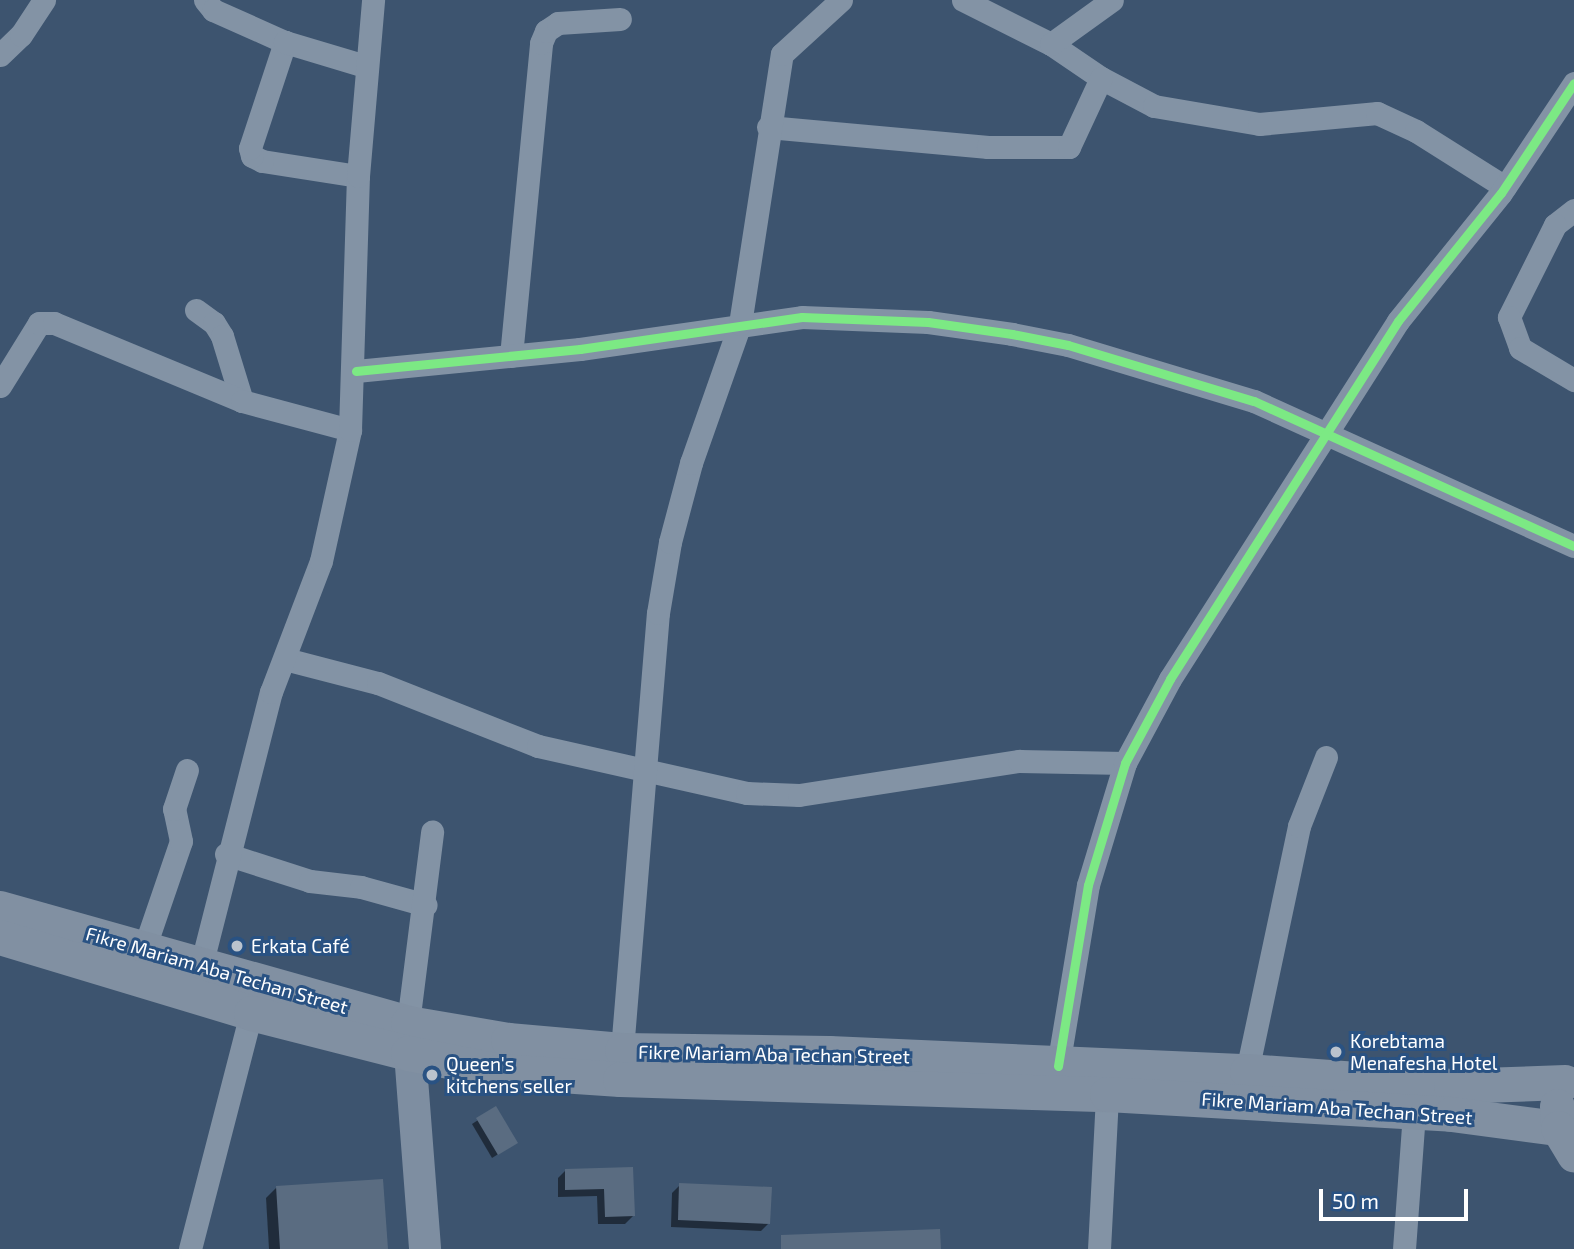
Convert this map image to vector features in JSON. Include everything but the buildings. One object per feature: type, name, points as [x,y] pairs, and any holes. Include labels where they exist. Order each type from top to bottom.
[{"type":"main road","name":"Fikre Mariam Aba Techan Street","points":[[0,908],[201,966],[500,1071],[561,1076],[1107,1094],[1415,1112],[1566,1142]]},
{"type":"main road","name":"Fikre Mariam Aba Techan Street","points":[[0,937],[251,1013],[408,1038],[508,1040],[622,1051],[829,1053],[1058,1066],[1247,1071],[1477,1087],[1570,1077]]},
{"type":"main road","points":[[1566,1142],[1557,1104],[1570,1077]]},
{"type":"street","points":[[0,55],[21,35],[44,0]]},
{"type":"street","points":[[205,0],[213,10],[285,42],[365,66]]},
{"type":"street","points":[[201,966],[226,854],[271,692],[321,561],[351,430],[356,371],[358,176],[365,66],[373,0]]},
{"type":"street","points":[[622,1051],[647,774],[658,613],[670,542],[691,463],[740,324],[768,127],[782,54],[841,0]]},
{"type":"street","points":[[963,0],[1051,44],[1101,79],[1154,106],[1200,117],[1259,124],[1377,113],[1440,144],[1505,187]]},
{"type":"street","points":[[1051,44],[1112,0]]},
{"type":"street","points":[[511,356],[541,43],[546,31],[558,23],[620,19]]},
{"type":"street","points":[[285,42],[250,148],[252,156],[358,176]]},
{"type":"street","points":[[768,127],[988,147],[1069,147],[1101,79]]},
{"type":"street","points":[[1058,1066],[1088,885],[1125,763],[1170,679],[1328,435],[1398,321],[1505,187],[1574,83]]},
{"type":"street","points":[[1574,210],[1555,225],[1509,317],[1520,348],[1574,380]]},
{"type":"street","points":[[196,310],[215,323],[222,336],[242,401]]},
{"type":"street","points":[[356,371],[511,356],[802,317],[928,322],[1012,334],[1068,345],[1254,401],[1574,546]]},
{"type":"street","points":[[0,386],[39,323],[54,323],[242,401],[351,430]]},
{"type":"street","points":[[285,659],[377,683],[538,746],[647,774],[747,793],[799,795],[1019,761],[1125,763]]},
{"type":"street","points":[[1247,1071],[1299,827],[1326,757]]},
{"type":"street","points":[[143,951],[181,841],[174,809],[187,769]]},
{"type":"street","points":[[425,1249],[408,1038],[426,905],[432,832]]},
{"type":"street","points":[[226,854],[310,881],[361,887],[426,905]]},
{"type":"street","points":[[190,1249],[251,1013]]},
{"type":"street","points":[[1099,1249],[1107,1094]]},
{"type":"street","points":[[1405,1249],[1415,1112]]},
{"type":"cycle path","points":[[1058,1066],[1088,885],[1125,763],[1170,679],[1398,321],[1501,193],[1574,83]]},
{"type":"cycle path","points":[[356,371],[580,349],[802,317],[928,322],[1012,334],[1068,345],[1254,401],[1574,546]]},
{"type":"place","name":"Erkata Café","points":[[237,946]]},
{"type":"place","name":"Korebtama Menafesha Hotel","points":[[1336,1052]]},
{"type":"place","name":"Queen's kitchens seller","points":[[432,1075]]}]
